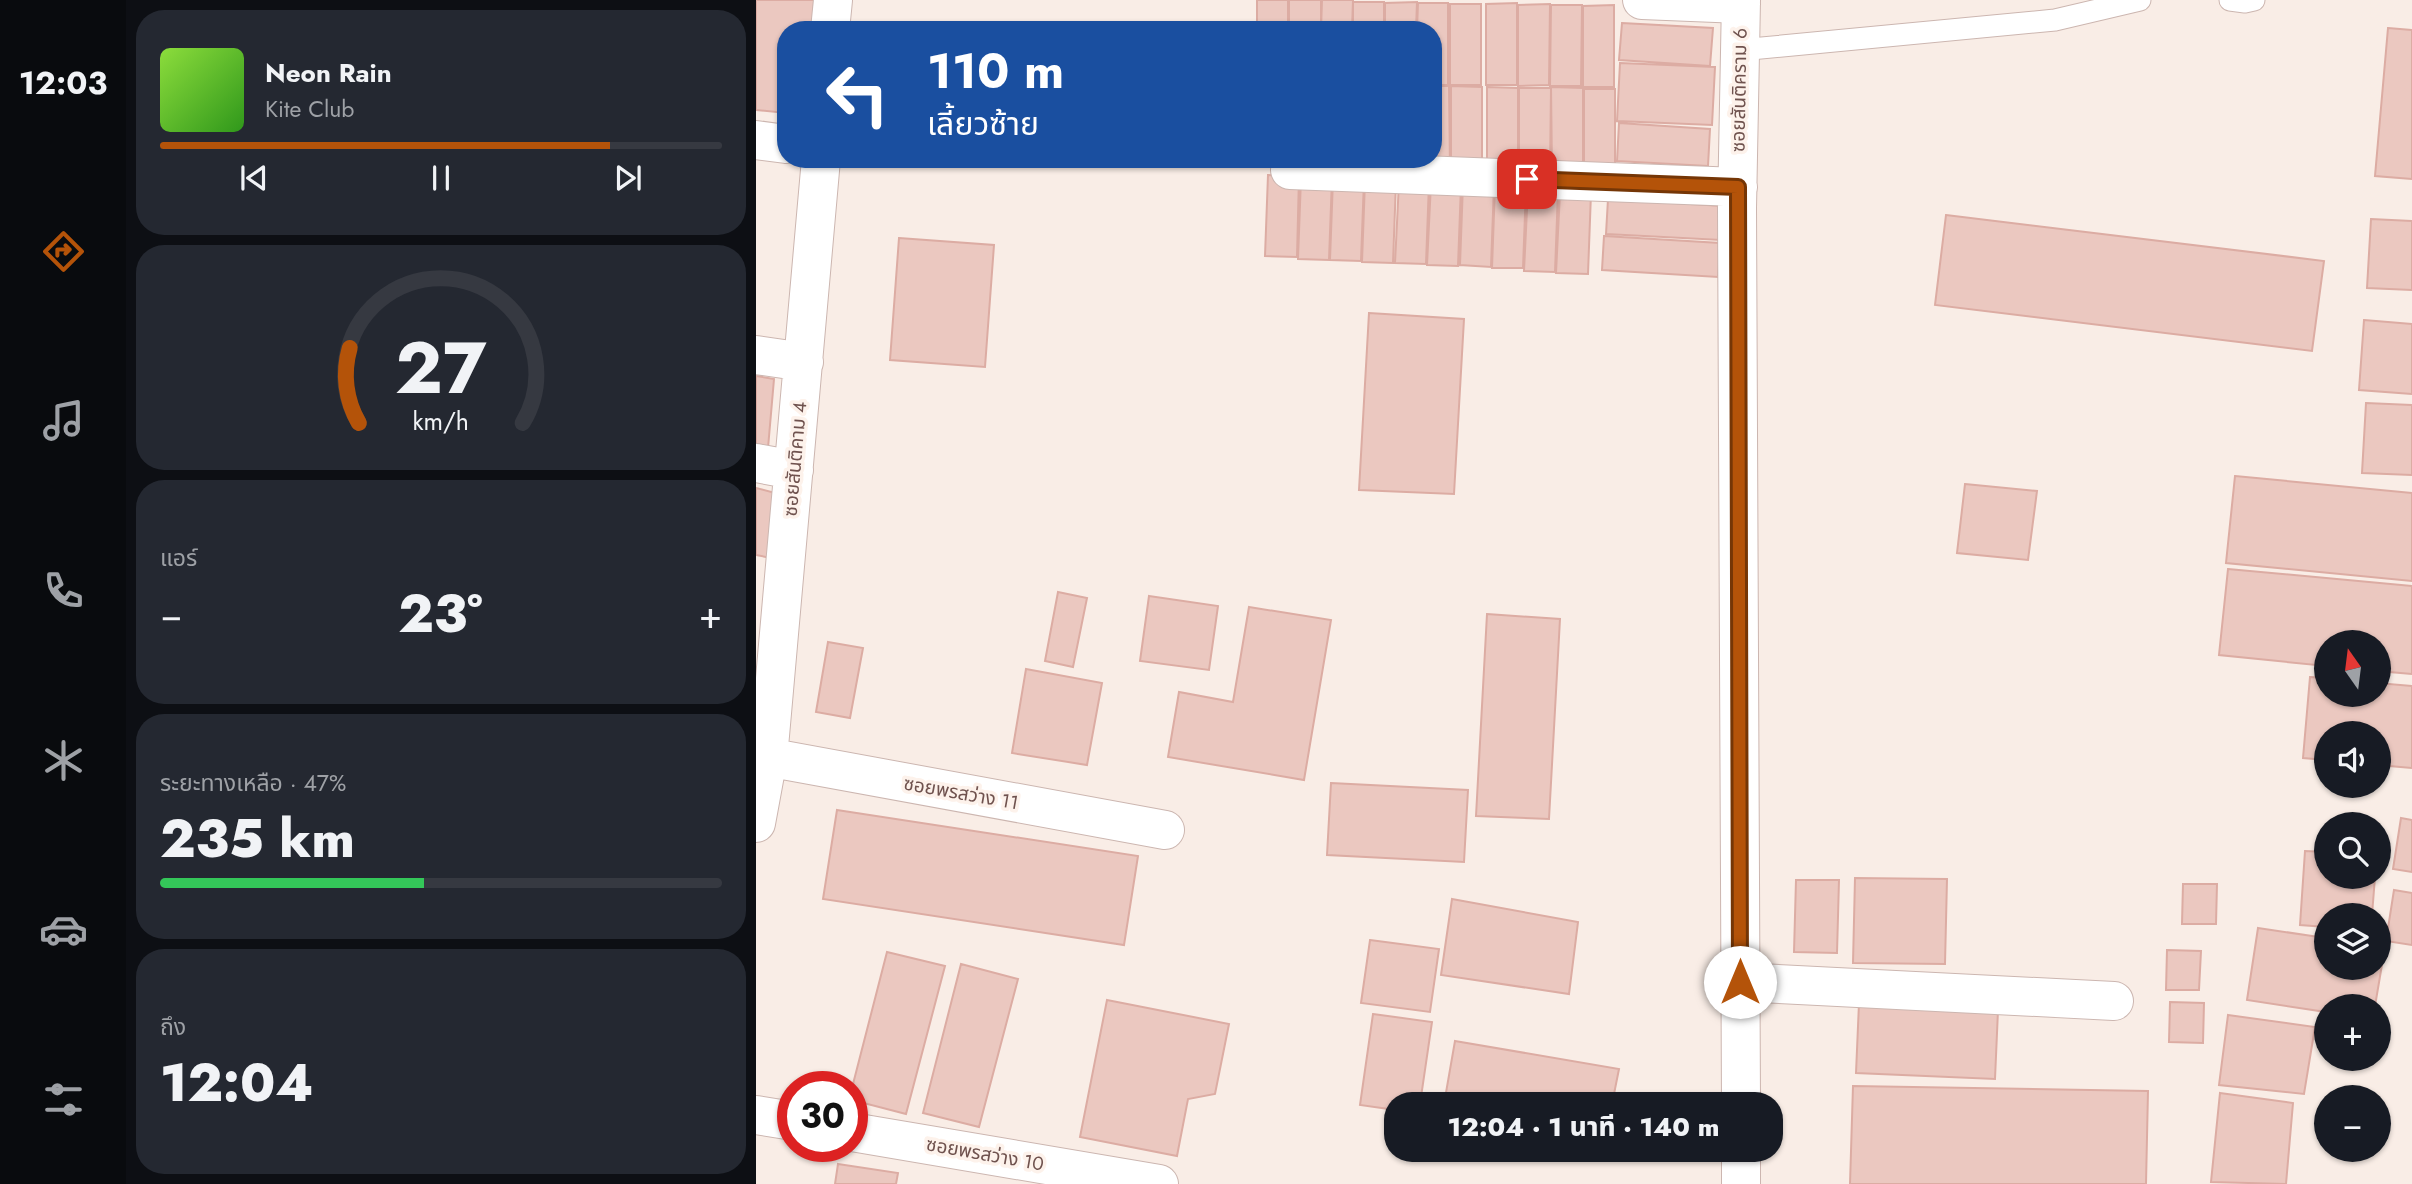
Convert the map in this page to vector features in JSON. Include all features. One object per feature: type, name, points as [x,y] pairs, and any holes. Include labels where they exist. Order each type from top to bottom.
[{"type":"street","points":[[831,21],[833,0]]},
{"type":"street","points":[[1642,0],[1741,2]]},
{"type":"street","name":"ซอยสันติคราม 6","points":[[1741,2],[1738,187],[1741,1092]]},
{"type":"street","points":[[756,140],[777,143]]},
{"type":"street","name":"ซอยสันติคาม 4","points":[[756,823],[794,470],[820,168]]},
{"type":"street","points":[[1290,170],[1738,187]]},
{"type":"street","points":[[756,355],[804,362]]},
{"type":"street","points":[[756,463],[794,470]]},
{"type":"street","name":"ซอยพรสว่าง 11","points":[[762,756],[1165,830]]},
{"type":"street","points":[[1740,982],[2115,1001]]},
{"type":"street","points":[[756,1115],[777,1118]]},
{"type":"street","name":"ซอยพรสว่าง 10","points":[[868,1135],[1159,1184]]},
{"type":"street","points":[[1741,1162],[1741,1184]]},
{"type":"lane","points":[[1740,50],[2055,20],[2140,0]]},
{"type":"lane","points":[[2230,0],[2254,0]]},
{"type":"building","points":[[756,0],[816,0],[813,21],[777,21],[777,112],[756,110]]},
{"type":"building","points":[[1257,0],[1288,0],[1288,21],[1257,21]]},
{"type":"building","points":[[1289,0],[1321,0],[1321,21],[1289,21]]},
{"type":"building","points":[[1322,0],[1353,0],[1352,21],[1321,21]]},
{"type":"building","points":[[1353,2],[1384,2],[1384,21],[1353,21]]},
{"type":"building","points":[[1417,2],[1416,21],[1385,21],[1385,3]]},
{"type":"building","points":[[1418,3],[1448,3],[1448,85],[1442,85],[1442,21],[1417,21]]},
{"type":"building","points":[[1517,3],[1517,85],[1486,85],[1486,4]]},
{"type":"building","points":[[1450,4],[1481,4],[1481,85],[1450,85]]},
{"type":"building","points":[[1550,4],[1549,85],[1518,86],[1518,5]]},
{"type":"building","points":[[1551,5],[1582,5],[1581,86],[1550,86]]},
{"type":"building","points":[[1614,5],[1614,87],[1583,87],[1583,6]]},
{"type":"building","points":[[1622,23],[1713,28],[1710,66],[1619,60]]},
{"type":"building","points":[[2388,28],[2412,30],[2412,179],[2375,176]]},
{"type":"building","points":[[1620,63],[1715,67],[1712,125],[1617,121]]},
{"type":"building","points":[[1442,86],[1449,86],[1450,167],[1442,163]]},
{"type":"building","points":[[1451,86],[1482,87],[1482,168],[1451,169]]},
{"type":"building","points":[[1487,87],[1518,88],[1518,169],[1487,169]]},
{"type":"building","points":[[1551,87],[1583,88],[1583,169],[1552,169]]},
{"type":"building","points":[[1519,88],[1551,88],[1550,170],[1519,169]]},
{"type":"building","points":[[1584,89],[1615,89],[1615,170],[1584,170]]},
{"type":"building","points":[[1619,123],[1710,129],[1708,166],[1617,161]]},
{"type":"building","points":[[1268,175],[1299,176],[1297,257],[1265,256]]},
{"type":"building","points":[[1301,178],[1332,178],[1329,260],[1298,259]]},
{"type":"building","points":[[1333,179],[1364,180],[1361,261],[1330,260]]},
{"type":"building","points":[[1365,181],[1396,182],[1393,263],[1362,262]]},
{"type":"building","points":[[1399,182],[1429,183],[1426,264],[1395,263]]},
{"type":"building","points":[[1431,183],[1461,185],[1458,266],[1427,265]]},
{"type":"building","points":[[1463,184],[1494,185],[1491,267],[1460,265]]},
{"type":"building","points":[[1495,186],[1526,187],[1523,268],[1492,268]]},
{"type":"building","points":[[1528,189],[1558,191],[1555,272],[1524,271]]},
{"type":"building","points":[[1560,192],[1591,193],[1588,274],[1556,273]]},
{"type":"building","points":[[1608,199],[1723,206],[1721,240],[1606,234]]},
{"type":"building","points":[[1946,215],[2324,261],[2312,351],[1935,305]]},
{"type":"building","points":[[2371,219],[2412,221],[2412,290],[2367,288]]},
{"type":"building","points":[[1604,236],[1720,243],[1718,277],[1602,270]]},
{"type":"building","points":[[899,238],[994,245],[985,367],[890,360]]},
{"type":"building","points":[[1369,313],[1464,319],[1454,494],[1359,490]]},
{"type":"building","points":[[2364,320],[2412,324],[2412,394],[2359,390]]},
{"type":"building","points":[[756,376],[774,379],[768,448],[756,445]]},
{"type":"building","points":[[2366,403],[2412,405],[2412,475],[2362,473]]},
{"type":"building","points":[[2235,476],[2412,493],[2412,581],[2226,563]]},
{"type":"building","points":[[1965,484],[2037,491],[2028,560],[1957,553]]},
{"type":"building","points":[[756,488],[779,494],[771,558],[756,555]]},
{"type":"building","points":[[2228,569],[2412,586],[2412,674],[2391,672],[2391,630],[2314,630],[2314,665],[2219,655]]},
{"type":"building","points":[[1058,592],[1087,598],[1073,667],[1045,661]]},
{"type":"building","points":[[1149,596],[1218,606],[1209,670],[1140,661]]},
{"type":"building","points":[[1249,607],[1331,620],[1304,780],[1168,757],[1179,692],[1233,702]]},
{"type":"building","points":[[1487,614],[1560,619],[1549,819],[1476,816]]},
{"type":"building","points":[[828,642],[863,648],[850,718],[816,712]]},
{"type":"building","points":[[1026,669],[1102,683],[1087,765],[1012,753]]},
{"type":"building","points":[[2310,677],[2314,677],[2314,707],[2391,707],[2391,684],[2412,686],[2412,768],[2391,766],[2391,721],[2314,721],[2314,759],[2303,758]]},
{"type":"building","points":[[1331,783],[1468,790],[1464,862],[1327,855]]},
{"type":"building","points":[[837,810],[1138,856],[1124,945],[823,899]]},
{"type":"building","points":[[2401,818],[2412,820],[2412,872],[2393,869]]},
{"type":"building","points":[[2305,851],[2314,851],[2314,889],[2374,889],[2373,903],[2314,903],[2314,926],[2300,925]]},
{"type":"building","points":[[1855,878],[1947,879],[1945,964],[1853,963]]},
{"type":"building","points":[[1796,880],[1839,880],[1837,953],[1794,952]]},
{"type":"building","points":[[2183,884],[2217,884],[2216,924],[2182,924]]},
{"type":"building","points":[[2394,890],[2412,893],[2412,945],[2391,942]]},
{"type":"building","points":[[1452,899],[1578,922],[1569,994],[1441,975]]},
{"type":"building","points":[[2258,928],[2314,936],[2314,980],[2379,980],[2377,994],[2314,994],[2314,1010],[2247,1000]]},
{"type":"building","points":[[1370,940],[1439,949],[1430,1012],[1361,1003]]},
{"type":"building","points":[[2167,950],[2201,951],[2199,990],[2166,990]]},
{"type":"building","points":[[887,952],[945,966],[906,1114],[868,1104],[868,1071],[856,1071]]},
{"type":"building","points":[[961,964],[1018,979],[979,1127],[923,1113]]},
{"type":"building","points":[[1107,1000],[1229,1024],[1215,1094],[1188,1099],[1177,1156],[1080,1137]]},
{"type":"building","points":[[2170,1002],[2204,1003],[2203,1043],[2169,1042]]},
{"type":"building","points":[[1859,1003],[1998,1010],[1995,1079],[1856,1073]]},
{"type":"building","points":[[1373,1014],[1432,1022],[1422,1092],[1384,1092],[1384,1108],[1360,1105]]},
{"type":"building","points":[[2228,1015],[2314,1027],[2304,1094],[2219,1085]]},
{"type":"building","points":[[1455,1041],[1619,1069],[1614,1092],[1446,1092]]},
{"type":"building","points":[[1853,1086],[2148,1091],[2146,1184],[1850,1184]]},
{"type":"building","points":[[2220,1093],[2293,1103],[2286,1184],[2211,1182]]},
{"type":"building","points":[[838,1164],[898,1173],[896,1184],[835,1184]]},
{"type":"route","points":[[1527,179],[1738,187],[1740,982]]}]
